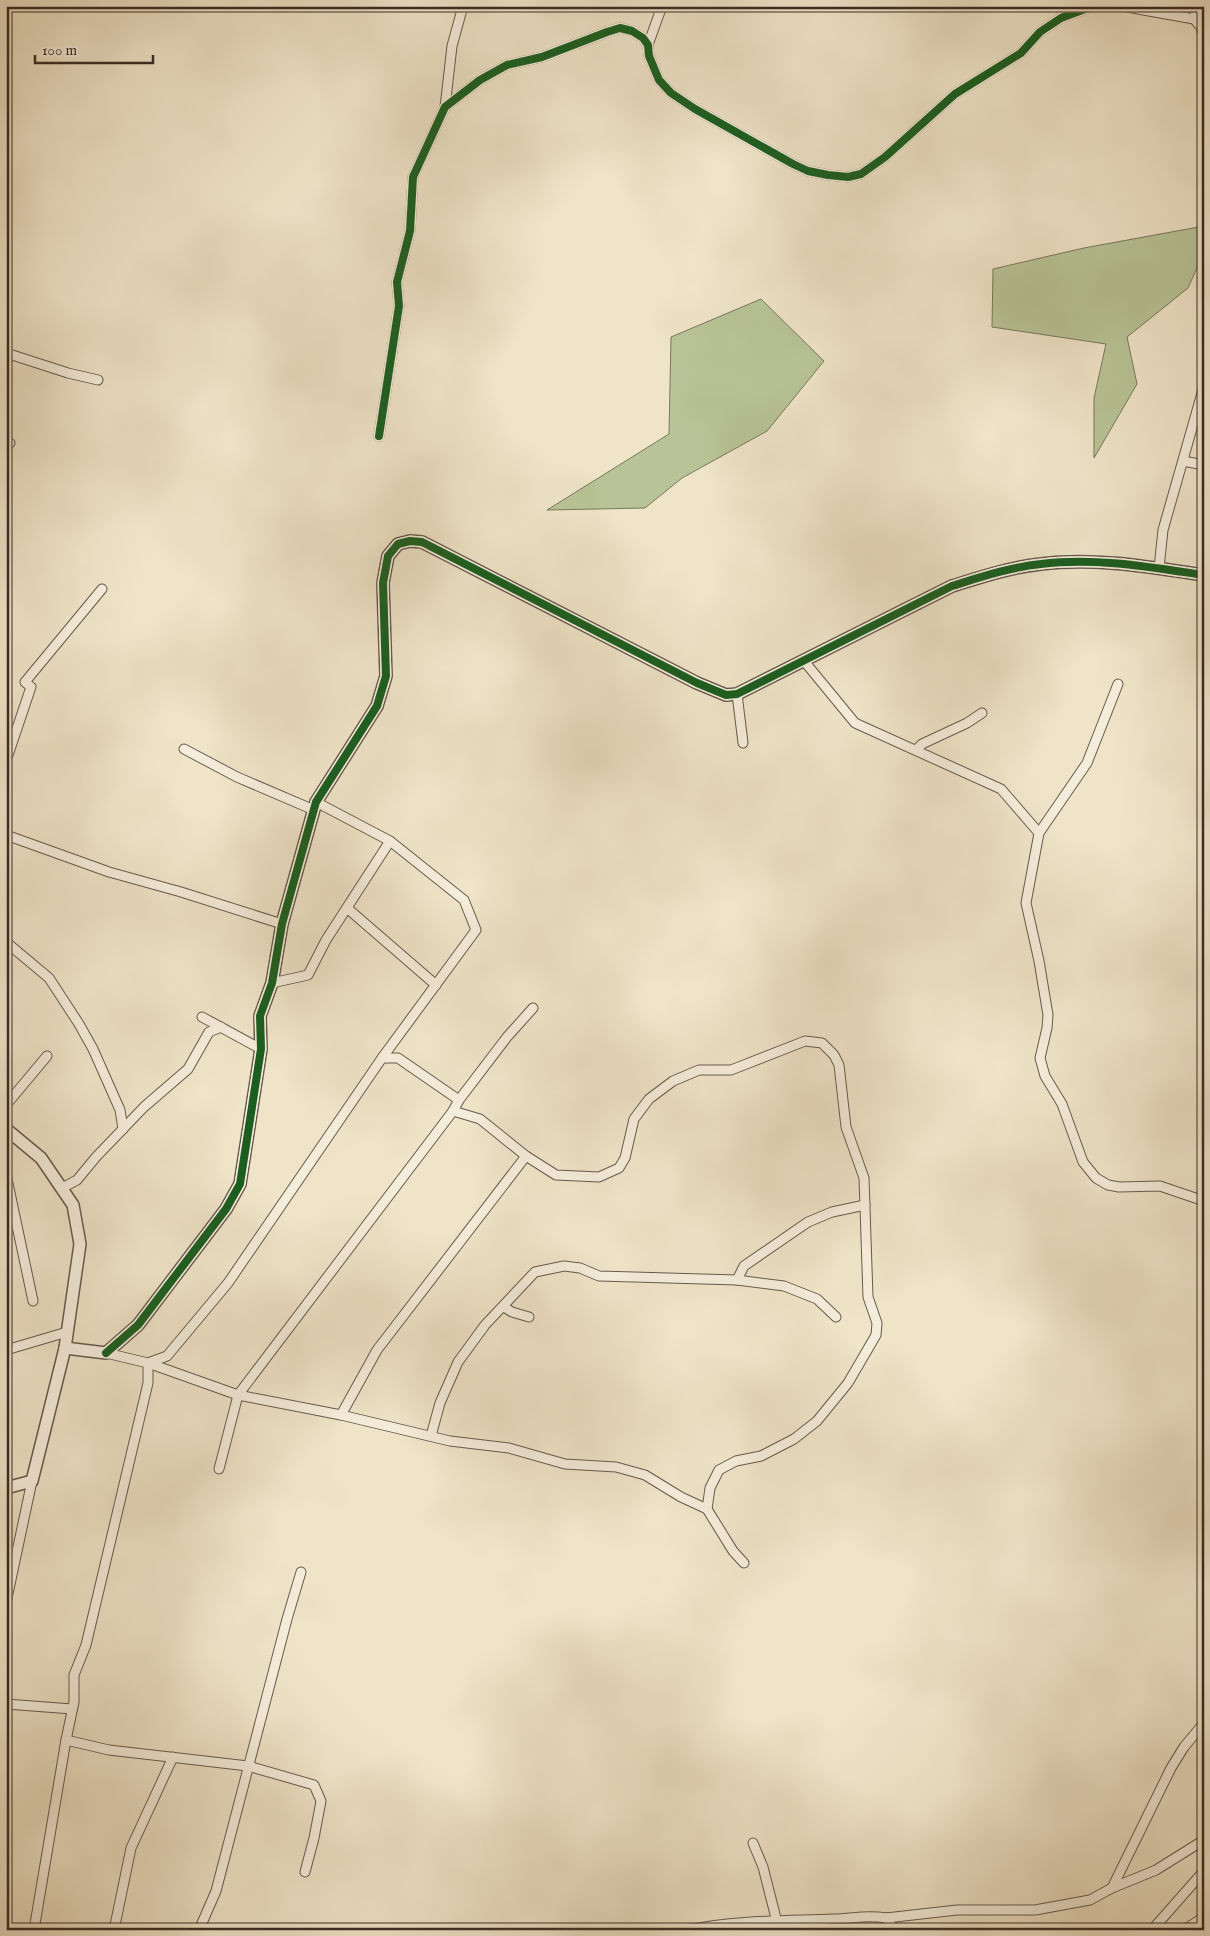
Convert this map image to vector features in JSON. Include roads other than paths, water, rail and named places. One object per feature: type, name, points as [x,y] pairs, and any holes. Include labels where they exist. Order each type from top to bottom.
[{"type":"street","points":[[379,436],[399,306],[397,282],[410,231],[413,177],[445,108],[452,46],[463,6]]},
{"type":"street","points":[[645,41],[653,32],[662,6]]},
{"type":"street","points":[[445,108],[480,80],[507,65],[542,56],[620,28],[632,31],[645,41],[659,80],[679,98],[793,164],[815,172],[848,178],[861,174],[885,158],[955,94],[1021,53],[1040,32],[1061,18],[1093,6]]},
{"type":"street","points":[[1121,6],[1194,12],[1203,32]]},
{"type":"street","points":[[6,353],[68,373],[98,380]]},
{"type":"street","points":[[1159,568],[1163,530],[1204,386]]},
{"type":"street","points":[[1182,461],[1204,465]]},
{"type":"street","points":[[106,1353],[138,1325],[226,1209],[240,1184],[261,1049],[260,1016],[272,983],[282,924],[315,806],[377,706],[386,676],[383,583],[388,556],[398,544],[410,540],[422,542],[697,683],[726,694],[737,694],[952,586],[990,574],[1041,564],[1091,561],[1204,575]]},
{"type":"street","points":[[6,761],[31,687],[26,682],[102,589]]},
{"type":"street","points":[[804,661],[855,723],[1001,788],[1039,834]]},
{"type":"street","points":[[1118,684],[1088,764],[1039,834],[1026,904],[1039,961],[1048,1015],[1048,1028],[1040,1058],[1044,1076],[1062,1104],[1083,1162],[1096,1178],[1108,1185],[1119,1187],[1160,1186],[1204,1201]]},
{"type":"street","points":[[737,694],[743,744]]},
{"type":"street","points":[[916,750],[922,744],[967,723],[982,713]]},
{"type":"street","points":[[148,1363],[167,1356],[228,1283],[382,1058],[476,930],[464,900],[390,841],[315,806],[237,777],[184,749]]},
{"type":"street","points":[[6,835],[108,872],[181,892],[282,924]]},
{"type":"street","points":[[272,983],[308,975],[326,940],[390,841]]},
{"type":"street","points":[[347,908],[436,985]]},
{"type":"street","points":[[6,942],[49,978],[80,1024],[120,1110],[123,1129]]},
{"type":"street","points":[[219,1468],[238,1395],[507,1037],[533,1008]]},
{"type":"street","points":[[202,1017],[261,1049]]},
{"type":"street","points":[[62,1188],[77,1180],[96,1157],[144,1107],[188,1069],[209,1032],[221,1027]]},
{"type":"street","points":[[453,1111],[480,1119],[526,1156],[556,1175],[599,1178],[619,1168],[625,1158],[634,1119],[649,1099],[673,1082],[699,1070],[731,1070],[805,1041],[822,1042],[834,1055],[840,1065],[846,1127],[864,1178],[868,1297],[877,1323],[876,1335],[848,1383],[817,1421],[794,1438],[761,1456],[736,1460],[719,1470],[710,1488],[707,1509]]},
{"type":"street","points":[[6,1105],[47,1056]]},
{"type":"street","points":[[382,1058],[398,1058],[459,1100]]},
{"type":"street","points":[[6,1129],[41,1158],[73,1205],[80,1244],[65,1348],[32,1481],[6,1603]]},
{"type":"street","points":[[341,1415],[377,1350],[526,1156]]},
{"type":"street","points":[[6,1174],[33,1302]]},
{"type":"street","points":[[737,1280],[744,1266],[808,1222],[832,1212],[865,1205]]},
{"type":"street","points":[[431,1436],[440,1403],[458,1362],[485,1325],[535,1272],[564,1266],[580,1268],[600,1276],[737,1280],[784,1286],[817,1298],[836,1317]]},
{"type":"street","points":[[504,1307],[512,1312],[529,1317]]},
{"type":"street","points":[[6,1350],[67,1332]]},
{"type":"street","points":[[65,1348],[106,1353],[148,1363],[238,1395],[341,1415],[450,1441],[509,1448],[565,1464],[616,1467],[645,1475],[680,1497],[707,1509],[733,1551],[744,1563]]},
{"type":"street","points":[[34,1930],[72,1709],[74,1675],[86,1645],[135,1430],[148,1383],[148,1363]]},
{"type":"street","points":[[6,1488],[32,1481]]},
{"type":"street","points":[[199,1930],[216,1891],[301,1572]]},
{"type":"street","points":[[6,1704],[72,1709]]},
{"type":"street","points":[[1112,1888],[1170,1768],[1204,1723]]},
{"type":"street","points":[[66,1740],[109,1750],[248,1766],[314,1785],[321,1801],[314,1838],[304,1872]]},
{"type":"street","points":[[114,1930],[131,1848],[173,1757]]},
{"type":"street","points":[[688,1930],[718,1924],[778,1925],[871,1915],[886,1918],[957,1910],[1035,1910],[1090,1900],[1112,1888],[1156,1870],[1204,1840]]},
{"type":"street","points":[[753,1843],[763,1867],[778,1925]]},
{"type":"street","points":[[1152,1930],[1204,1872]]},
{"type":"street","points":[[1184,1930],[1204,1917]]},
{"type":"street","points":[[886,1918],[895,1930]]}]
